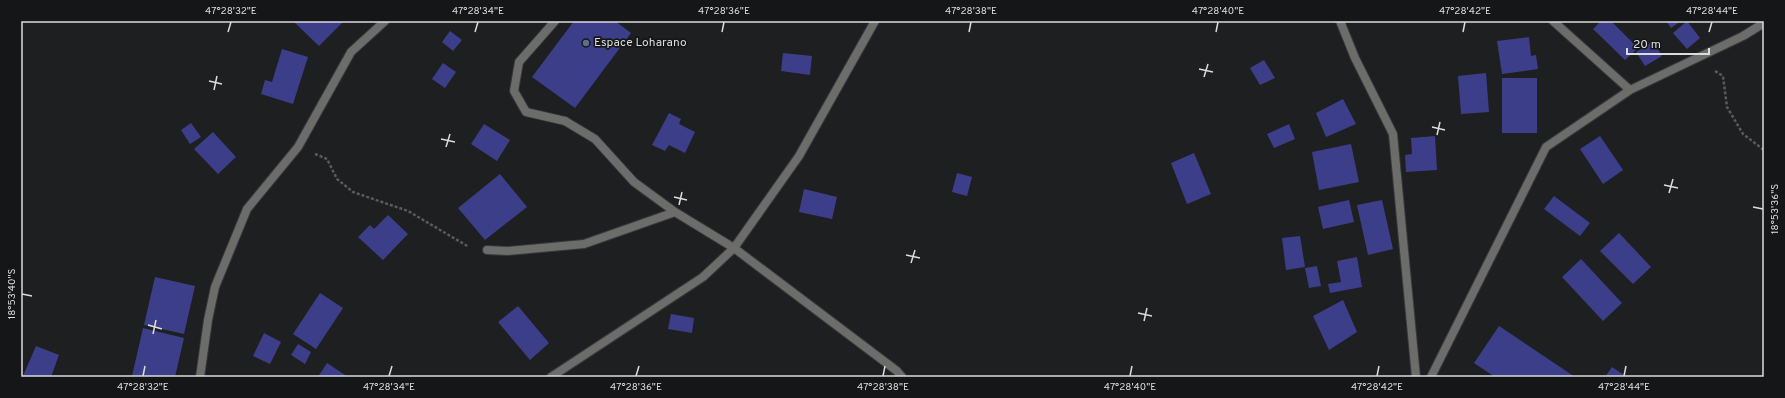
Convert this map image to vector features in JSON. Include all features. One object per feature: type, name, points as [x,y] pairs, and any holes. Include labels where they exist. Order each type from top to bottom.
[{"type":"street","points":[[200,377],[208,320],[215,288],[247,209],[298,147],[351,52],[385,21]]},
{"type":"street","points":[[555,21],[519,62],[514,92],[526,112],[565,121],[595,139],[634,182],[675,212],[734,248],[897,371],[902,377]]},
{"type":"street","points":[[551,377],[703,277],[734,248],[799,156],[875,21]]},
{"type":"street","points":[[1340,21],[1355,58],[1393,134],[1416,377]]},
{"type":"street","points":[[1553,21],[1630,90]]},
{"type":"street","points":[[1431,377],[1546,148],[1630,90],[1743,36],[1764,23]]},
{"type":"street","points":[[487,250],[507,251],[584,244],[675,212]]},
{"type":"path","points":[[1696,58],[1722,76],[1727,107],[1743,134],[1764,150]]},
{"type":"path","points":[[298,147],[327,159],[338,179],[353,192],[408,211],[468,247],[487,250]]},
{"type":"building","points":[[293,21],[344,21],[319,46]]},
{"type":"building","points":[[574,21],[615,21],[631,33],[575,108],[532,77]]},
{"type":"building","points":[[1601,21],[1611,21],[1638,48],[1625,60],[1593,29]]},
{"type":"building","points":[[1666,21],[1681,21],[1671,28]]},
{"type":"building","points":[[1687,21],[1700,38],[1687,49],[1673,33]]},
{"type":"building","points":[[450,31],[462,40],[453,51],[442,42]]},
{"type":"building","points":[[1529,37],[1531,56],[1536,55],[1538,69],[1502,74],[1497,41]]},
{"type":"building","points":[[1653,41],[1662,56],[1645,66],[1636,52]]},
{"type":"building","points":[[282,49],[308,57],[293,104],[261,94],[265,80],[272,82]]},
{"type":"building","points":[[783,53],[812,56],[810,75],[781,71]]},
{"type":"building","points":[[1264,60],[1275,78],[1260,85],[1250,68]]},
{"type":"building","points":[[443,63],[456,72],[445,88],[432,79]]},
{"type":"building","points":[[1486,73],[1489,112],[1461,114],[1458,76]]},
{"type":"building","points":[[1502,78],[1537,78],[1537,133],[1502,133]]},
{"type":"building","points":[[1343,99],[1356,124],[1326,137],[1316,113]]},
{"type":"building","points":[[669,113],[681,119],[679,124],[695,132],[685,153],[669,145],[665,151],[652,145]]},
{"type":"building","points":[[191,123],[201,137],[190,144],[181,130]]},
{"type":"building","points":[[484,124],[510,140],[497,161],[471,144]]},
{"type":"building","points":[[1289,124],[1295,139],[1274,148],[1267,134]]},
{"type":"building","points":[[213,132],[236,157],[218,174],[194,149]]},
{"type":"building","points":[[1435,136],[1437,170],[1406,172],[1405,155],[1412,154],[1411,138]]},
{"type":"building","points":[[1600,136],[1623,170],[1603,184],[1580,149]]},
{"type":"building","points":[[1351,144],[1359,182],[1319,190],[1312,152]]},
{"type":"building","points":[[1194,153],[1211,194],[1187,204],[1171,163]]},
{"type":"building","points":[[957,173],[972,177],[967,196],[952,192]]},
{"type":"building","points":[[500,174],[527,207],[485,240],[458,208]]},
{"type":"building","points":[[804,189],[837,197],[832,219],[799,212]]},
{"type":"building","points":[[1554,196],[1590,223],[1580,236],[1544,209]]},
{"type":"building","points":[[1349,200],[1354,222],[1323,229],[1318,207]]},
{"type":"building","points":[[1382,200],[1393,249],[1368,255],[1357,205]]},
{"type":"building","points":[[388,215],[408,234],[383,260],[358,237],[370,225],[374,229]]},
{"type":"building","points":[[1619,233],[1651,267],[1633,284],[1600,251]]},
{"type":"building","points":[[1300,236],[1305,267],[1286,270],[1282,238]]},
{"type":"building","points":[[1357,257],[1362,287],[1330,293],[1328,284],[1341,282],[1337,261]]},
{"type":"building","points":[[1581,259],[1622,303],[1603,321],[1562,277]]},
{"type":"building","points":[[1317,266],[1321,286],[1309,288],[1305,268]]},
{"type":"building","points":[[155,277],[195,286],[184,334],[144,325]]},
{"type":"building","points":[[320,293],[343,308],[316,349],[293,334]]},
{"type":"building","points":[[1343,300],[1357,332],[1329,350],[1313,316]]},
{"type":"building","points":[[518,306],[549,343],[530,360],[498,322]]},
{"type":"building","points":[[671,314],[694,318],[692,333],[668,329]]},
{"type":"building","points":[[1499,326],[1575,377],[1495,377],[1474,363]]},
{"type":"building","points":[[143,328],[184,338],[175,377],[132,376]]},
{"type":"building","points":[[264,333],[281,342],[270,364],[253,356]]},
{"type":"building","points":[[298,344],[311,352],[305,364],[291,355]]},
{"type":"building","points":[[36,346],[59,355],[51,377],[23,376]]},
{"type":"building","points":[[327,363],[348,377],[318,377]]},
{"type":"building","points":[[1612,367],[1627,377],[1605,377]]},
{"type":"place","name":"Espace Loharano","points":[[586,43]]}]
